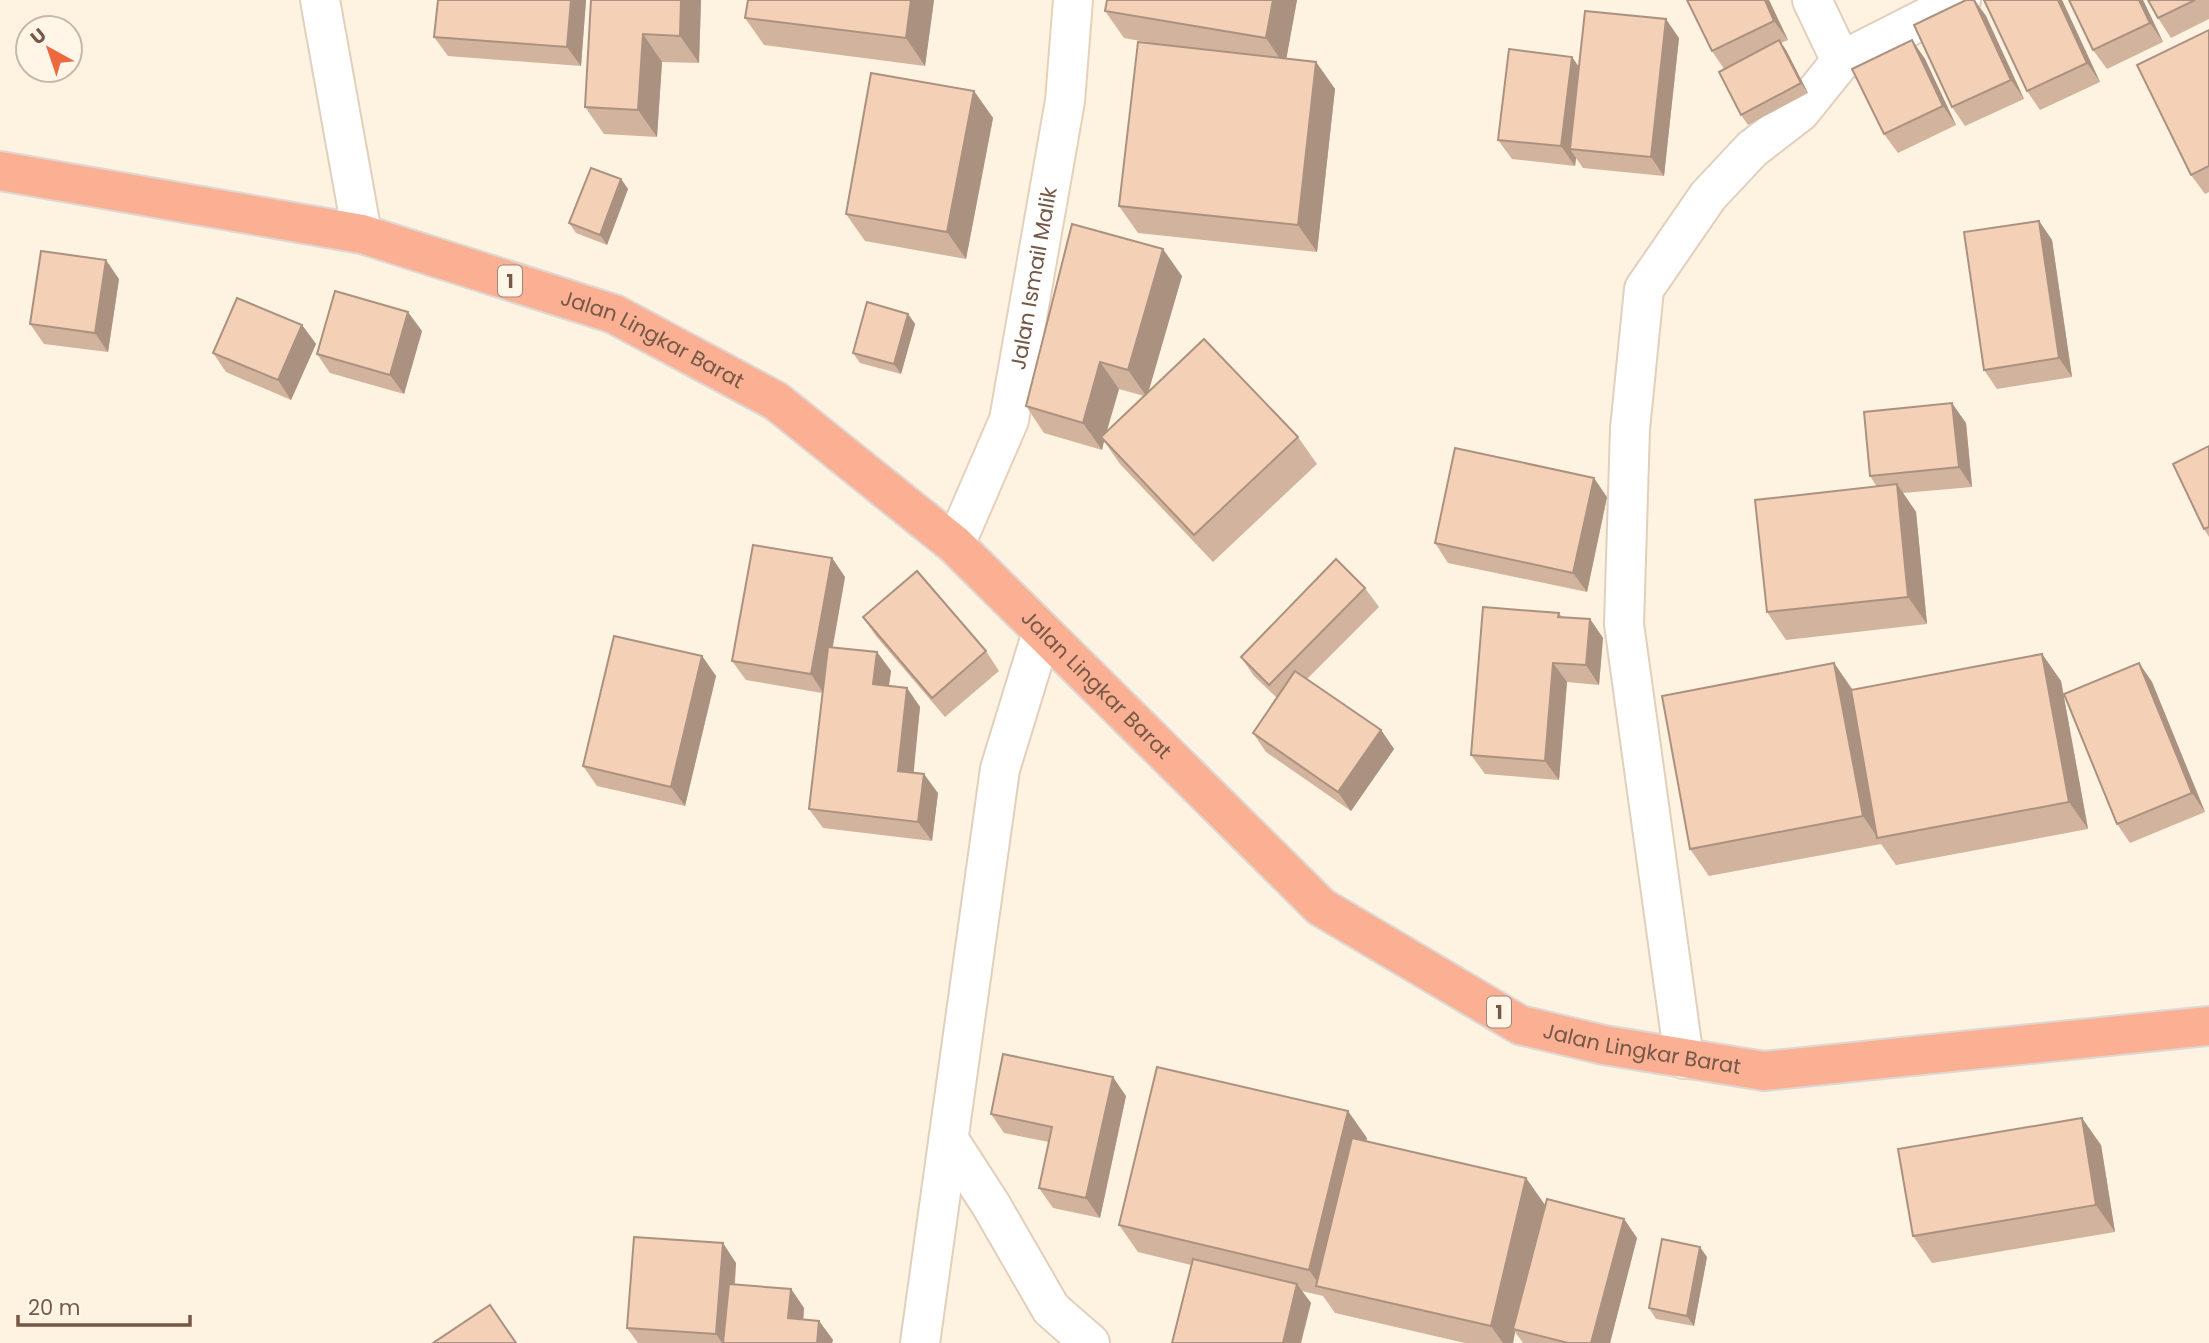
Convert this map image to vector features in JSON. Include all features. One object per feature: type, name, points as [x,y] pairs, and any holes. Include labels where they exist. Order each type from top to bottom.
[{"type":"highway","name":"Jalan Lingkar Barat","points":[[0,171],[362,234],[614,314],[776,401],[955,545],[1321,907],[1520,1025],[1604,1045],[1764,1071],[2209,1026]]},
{"type":"street","points":[[320,0],[362,234]]},
{"type":"street","name":"Jalan Ismail Malik","points":[[955,545],[1009,420],[1065,101],[1073,0]]},
{"type":"street","points":[[1812,0],[1841,61]]},
{"type":"street","points":[[1684,1059],[1624,624],[1630,429],[1644,289],[1707,196],[1752,149],[1800,112],[1841,61],[1961,0]]},
{"type":"street","points":[[920,1343],[1000,769],[1042,632]]},
{"type":"street","points":[[949,1140],[991,1205],[1051,1309],[1090,1343]]},
{"type":"building","points":[[438,0],[571,0],[567,47],[434,37]]},
{"type":"building","points":[[591,0],[681,0],[680,36],[643,34],[638,110],[585,107]]},
{"type":"building","points":[[748,0],[911,0],[906,38],[745,18]]},
{"type":"building","points":[[1107,0],[1273,0],[1266,38],[1105,11]]},
{"type":"building","points":[[1687,0],[1765,0],[1774,21],[1712,51]]},
{"type":"building","points":[[1966,0],[1974,0],[2011,80],[1952,107],[1914,25]]},
{"type":"building","points":[[1984,0],[2058,0],[2087,63],[2027,91]]},
{"type":"building","points":[[2069,0],[2139,0],[2150,23],[2093,50]]},
{"type":"building","points":[[2148,0],[2195,0],[2158,18]]},
{"type":"building","points":[[1585,11],[1666,19],[1651,157],[1570,149]]},
{"type":"building","points":[[2209,30],[2209,166],[2191,175],[2137,65]]},
{"type":"building","points":[[1779,40],[1801,83],[1741,115],[1719,72]]},
{"type":"building","points":[[1912,40],[1943,106],[1884,134],[1852,69]]},
{"type":"building","points":[[1138,42],[1316,62],[1298,225],[1119,206]]},
{"type":"building","points":[[1509,49],[1572,57],[1561,146],[1498,140]]},
{"type":"building","points":[[871,73],[974,91],[947,232],[846,214]]},
{"type":"building","points":[[591,168],[621,179],[600,235],[569,223]]},
{"type":"building","points":[[2039,221],[2059,358],[1984,370],[1964,232]]},
{"type":"building","points":[[1072,224],[1163,249],[1128,370],[1100,362],[1083,423],[1026,406]]},
{"type":"building","points":[[41,251],[106,260],[95,333],[30,324]]},
{"type":"building","points":[[335,291],[408,312],[390,375],[317,354]]},
{"type":"building","points":[[237,298],[302,325],[278,380],[213,353]]},
{"type":"building","points":[[867,302],[908,314],[894,364],[853,353]]},
{"type":"building","points":[[1204,339],[1298,437],[1194,535],[1101,437]]},
{"type":"building","points":[[1952,403],[1959,467],[1870,476],[1864,412]]},
{"type":"building","points":[[2209,446],[2209,527],[2204,529],[2173,464]]},
{"type":"building","points":[[1455,448],[1594,478],[1573,573],[1435,543]]},
{"type":"building","points":[[1897,484],[1908,597],[1767,612],[1755,500]]},
{"type":"building","points":[[753,545],[832,558],[811,674],[732,661]]},
{"type":"building","points":[[1336,559],[1365,588],[1269,685],[1241,657]]},
{"type":"building","points":[[917,571],[986,651],[932,698],[863,617]]},
{"type":"building","points":[[1483,607],[1559,613],[1558,617],[1590,619],[1586,665],[1553,663],[1545,761],[1471,755]]},
{"type":"building","points":[[614,636],[702,656],[671,787],[583,766]]},
{"type":"building","points":[[828,647],[877,652],[873,684],[907,688],[898,771],[924,774],[918,822],[809,809]]},
{"type":"building","points":[[2042,654],[2069,802],[1877,838],[1851,690]]},
{"type":"building","points":[[1834,663],[1863,816],[1690,849],[1662,696]]},
{"type":"building","points":[[2139,663],[2192,793],[2117,824],[2064,694]]},
{"type":"building","points":[[1295,671],[1381,730],[1338,792],[1253,733]]},
{"type":"building","points":[[1003,1054],[1113,1077],[1086,1198],[1039,1188],[1052,1127],[991,1114]]},
{"type":"building","points":[[1157,1067],[1348,1111],[1309,1270],[1119,1225]]},
{"type":"building","points":[[2082,1118],[2096,1205],[1913,1236],[1898,1149]]},
{"type":"building","points":[[1352,1138],[1526,1178],[1491,1326],[1316,1286]]},
{"type":"building","points":[[1547,1199],[1624,1219],[1591,1343],[1568,1343],[1513,1329]]},
{"type":"building","points":[[634,1237],[723,1243],[716,1334],[627,1328]]},
{"type":"building","points":[[1662,1239],[1700,1247],[1687,1316],[1649,1308]]},
{"type":"building","points":[[1193,1259],[1297,1284],[1283,1343],[1172,1343]]},
{"type":"building","points":[[729,1284],[791,1289],[788,1318],[819,1321],[817,1343],[723,1343]]},
{"type":"building","points":[[490,1305],[516,1343],[433,1343]]}]
